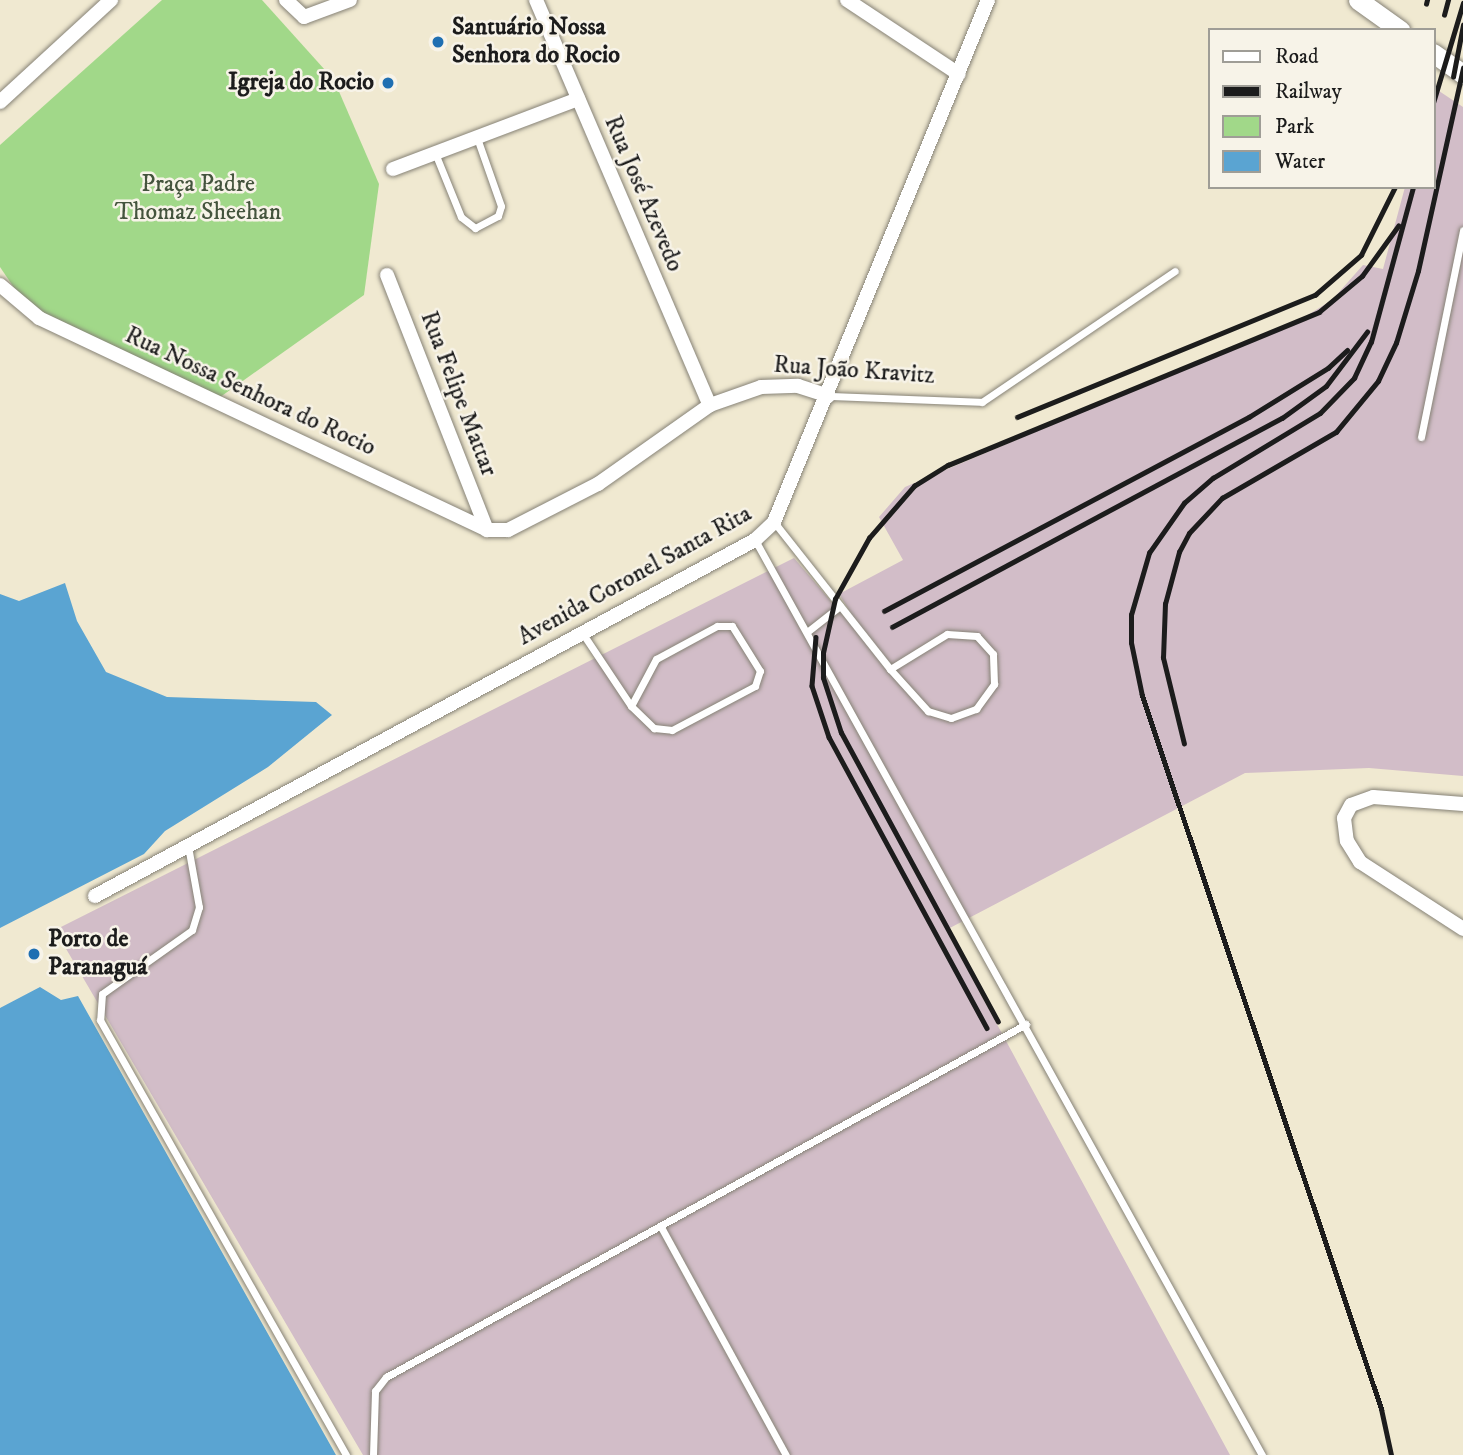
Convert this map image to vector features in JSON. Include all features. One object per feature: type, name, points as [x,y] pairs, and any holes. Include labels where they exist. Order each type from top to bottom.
[{"type":"main road","points":[[1358,0],[1397,28]]},
{"type":"main road","points":[[1435,54],[1463,74]]},
{"type":"street","points":[[0,102],[111,0]]},
{"type":"street","points":[[286,0],[304,17],[350,0]]},
{"type":"street","points":[[847,0],[959,74]]},
{"type":"street","name":"Avenida Coronel Santa Rita","points":[[95,896],[755,540],[774,522],[828,396],[988,0]]},
{"type":"street","name":"Rua José Azevedo","points":[[541,4],[578,99],[710,405]]},
{"type":"street","points":[[393,169],[578,99]]},
{"type":"street","name":"Rua Felipe Mattar","points":[[387,275],[487,530]]},
{"type":"street","name":"Rua Nossa Senhora do Rocio","points":[[0,285],[39,318],[487,530]]},
{"type":"street","name":"Rua João Kravitz","points":[[487,530],[508,530],[598,484],[710,405],[761,387],[798,386],[828,396]]},
{"type":"street","points":[[1463,803],[1373,797],[1351,805],[1344,818],[1347,841],[1360,862],[1463,929]]},
{"type":"lane","points":[[435,153],[461,217],[475,228],[491,222],[501,206],[477,137]]},
{"type":"lane","points":[[1421,437],[1463,230]]},
{"type":"lane","name":"Rua João Kravitz","points":[[828,396],[982,402],[1175,271]]},
{"type":"lane","points":[[774,522],[890,669],[928,711],[951,718],[976,709],[994,684],[993,654],[976,636],[947,634],[890,669]]},
{"type":"lane","points":[[755,540],[1027,1024],[1262,1455]]},
{"type":"lane","points":[[807,632],[840,606]]},
{"type":"lane","points":[[582,633],[631,706],[654,728],[672,730],[755,685],[760,671],[732,626],[717,626],[656,659],[631,706]]},
{"type":"lane","points":[[188,846],[199,907],[192,930],[102,994],[100,1020],[345,1455]]},
{"type":"lane","points":[[373,1455],[374,1391],[386,1377],[1027,1024]]},
{"type":"lane","points":[[662,1227],[786,1455]]},
{"type":"shaded area","points":[[1435,88],[1463,107],[1463,776],[1369,768],[1245,773],[946,930],[1230,1455],[363,1455],[55,930],[794,558],[858,633],[862,631],[839,594],[903,560],[879,517],[905,487],[1298,321],[1332,300],[1363,265],[1383,269],[1404,189],[1435,189]]},
{"type":"green space","name":"Praça Padre Thomaz Sheehan","points":[[162,0],[262,0],[334,80],[379,184],[364,295],[216,400],[25,304],[0,267],[0,145]]},
{"type":"water","points":[[65,583],[77,621],[106,672],[167,697],[316,702],[332,715],[268,767],[165,831],[144,854],[0,928],[0,594],[19,601]]},
{"type":"water","points":[[40,987],[61,1000],[78,996],[336,1455],[0,1455],[0,1008]]},
{"type":"railway","points":[[1426,4],[1427,0]]},
{"type":"railway","points":[[1444,15],[1448,0]]},
{"type":"railway","points":[[1435,96],[1463,3]]},
{"type":"railway","points":[[1453,77],[1463,25]]},
{"type":"railway","points":[[1184,744],[1163,658],[1165,604],[1179,552],[1189,533],[1222,498],[1336,432],[1378,381],[1396,343],[1418,271],[1463,68]]},
{"type":"railway","points":[[1017,417],[1315,295],[1361,255],[1394,189]]},
{"type":"railway","points":[[1391,1455],[1381,1409],[1142,696],[1131,643],[1131,615],[1149,553],[1184,503],[1213,478],[1320,413],[1354,378],[1371,342],[1412,189]]},
{"type":"railway","points":[[998,1022],[841,733],[823,678],[823,653],[835,599],[869,538],[914,486],[948,465],[1319,312],[1362,276],[1398,226]]},
{"type":"railway","points":[[892,627],[1282,418],[1326,386],[1367,332]]},
{"type":"railway","points":[[884,611],[1249,417],[1328,368],[1347,350]]},
{"type":"railway","points":[[816,637],[812,686],[829,737],[987,1028]]},
{"type":"place","name":"Santuário Nossa Senhora do Rocio","points":[[438,42]]},
{"type":"place","name":"Igreja do Rocio","points":[[388,83]]},
{"type":"place","name":"Porto de Paranaguá","points":[[34,954]]}]
